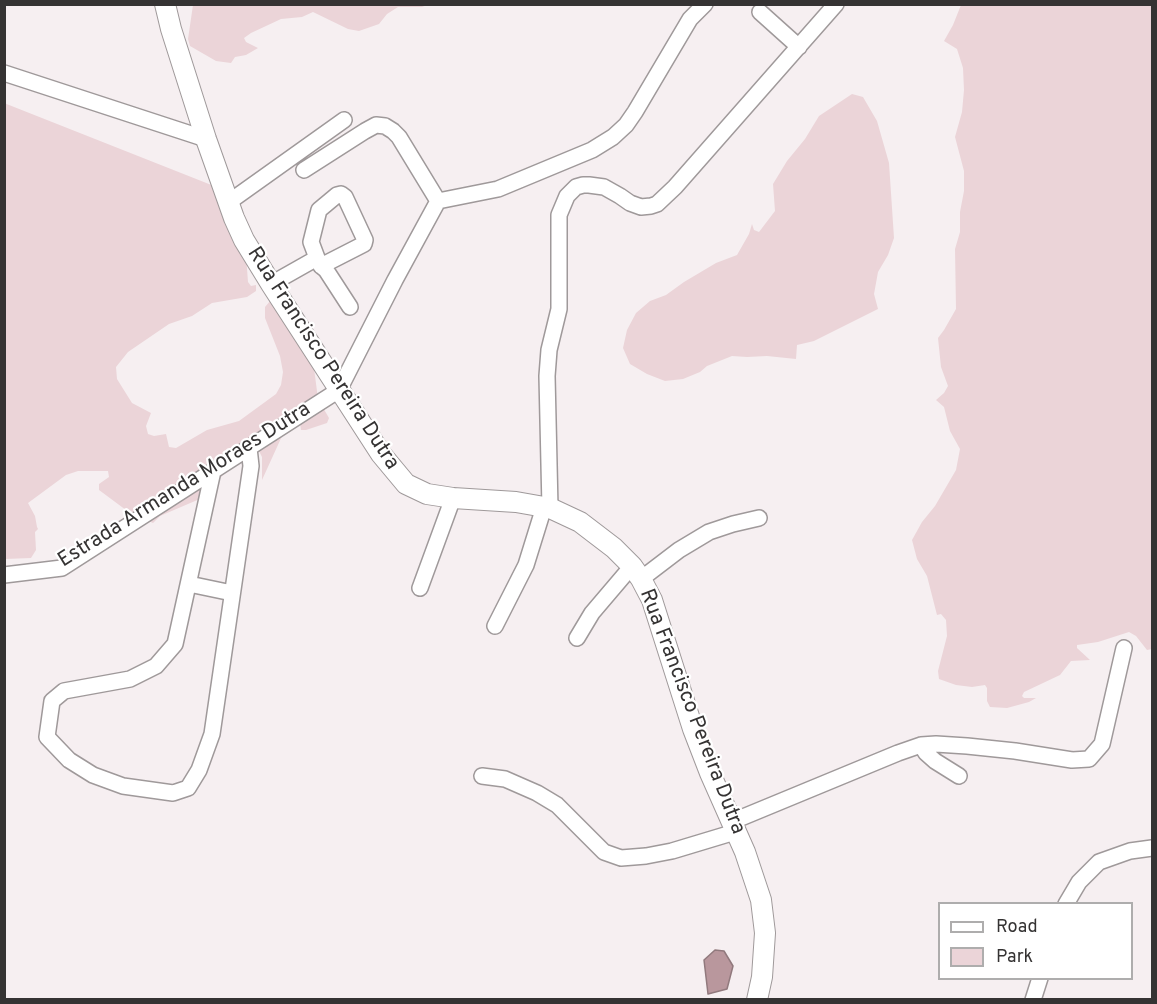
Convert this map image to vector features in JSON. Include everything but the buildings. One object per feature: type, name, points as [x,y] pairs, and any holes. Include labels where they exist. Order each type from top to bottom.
[{"type":"main road","name":"Rua Francisco Pereira Dutra","points":[[165,4],[206,139],[244,240],[381,454],[406,484],[427,494],[516,502],[547,508],[580,522],[614,548],[637,573],[652,600],[693,729],[745,852],[760,900],[765,933],[762,977],[757,999]]},
{"type":"street","points":[[438,201],[498,189],[592,150],[613,137],[626,125],[635,112],[690,19],[705,4]]},
{"type":"street","points":[[495,626],[526,565],[547,508],[547,376],[549,350],[559,309],[560,215],[567,196],[576,187],[589,185],[603,187],[641,207],[657,204],[675,187],[836,4]]},
{"type":"street","points":[[760,12],[799,47]]},
{"type":"street","points":[[4,73],[206,139]]},
{"type":"street","points":[[229,202],[344,120]]},
{"type":"street","points":[[304,170],[376,125],[385,126],[399,137],[438,201]]},
{"type":"street","points":[[339,390],[438,201]]},
{"type":"street","points":[[271,284],[319,262],[350,307]]},
{"type":"street","name":"Estrada Armanda Moraes Dutra","points":[[9,571],[62,568],[339,390]]},
{"type":"street","points":[[213,471],[175,644],[156,666],[130,679],[63,691],[52,700],[47,737],[69,760],[93,775],[123,786],[173,793],[188,788],[199,770],[212,734],[251,466],[249,448]]},
{"type":"street","points":[[420,588],[453,498]]},
{"type":"street","points":[[578,638],[592,613],[637,573],[709,532],[759,518]]},
{"type":"street","points":[[189,584],[232,593]]},
{"type":"street","points":[[482,776],[505,779],[557,805],[604,852],[621,858],[672,851],[733,827],[898,753],[921,745],[967,746],[1072,760],[1089,759],[1102,744],[1124,648]]},
{"type":"street","points":[[921,745],[935,761],[958,776]]},
{"type":"street","points":[[1067,902],[1078,882],[1099,862],[1130,851],[1152,848]]},
{"type":"street","points":[[1033,999],[1039,980]]},
{"type":"green space","points":[[193,4],[427,5],[398,7],[387,14],[379,24],[359,31],[348,29],[313,12],[302,17],[281,19],[244,38],[246,42],[258,48],[246,55],[235,57],[231,63],[216,61],[190,46],[188,39]]},
{"type":"green space","points":[[961,5],[1152,5],[1152,649],[1147,650],[1136,636],[1129,632],[1098,642],[1077,645],[1077,648],[1090,660],[1071,661],[1060,675],[1024,692],[1022,696],[1036,698],[1007,708],[990,707],[985,685],[972,687],[956,685],[939,679],[938,671],[947,636],[946,620],[941,614],[937,615],[927,576],[917,559],[912,540],[956,470],[960,449],[950,431],[944,407],[936,400],[948,386],[941,367],[938,338],[956,309],[955,249],[960,232],[960,212],[964,191],[964,171],[955,137],[962,112],[963,68],[957,49],[944,41]]},
{"type":"green space","points":[[852,94],[863,97],[877,121],[889,163],[894,238],[888,255],[878,272],[874,294],[878,309],[814,341],[797,345],[796,359],[732,356],[683,379],[665,381],[630,364],[623,348],[627,330],[636,313],[650,301],[666,295],[716,263],[737,255],[752,224],[754,230],[759,232],[775,211],[773,184],[819,116]]},
{"type":"green space","points":[[4,103],[219,188],[246,255],[248,282],[251,286],[256,285],[256,291],[247,297],[212,303],[192,316],[169,324],[128,352],[116,367],[117,379],[132,403],[151,413],[146,426],[148,434],[154,436],[166,434],[169,447],[176,448],[207,430],[239,421],[276,394],[281,385],[283,372],[280,356],[265,318],[265,307],[271,300],[297,332],[314,368],[318,399],[329,418],[327,423],[306,430],[301,430],[300,423],[287,430],[262,480],[262,457],[258,449],[208,471],[224,473],[209,495],[160,516],[153,523],[130,513],[99,490],[99,484],[109,477],[108,471],[78,471],[66,475],[28,503],[35,516],[38,529],[35,532],[36,550],[31,558],[5,559]]},
{"type":"shaded area","points":[[715,950],[724,951],[733,966],[727,989],[708,994],[704,960]]}]
